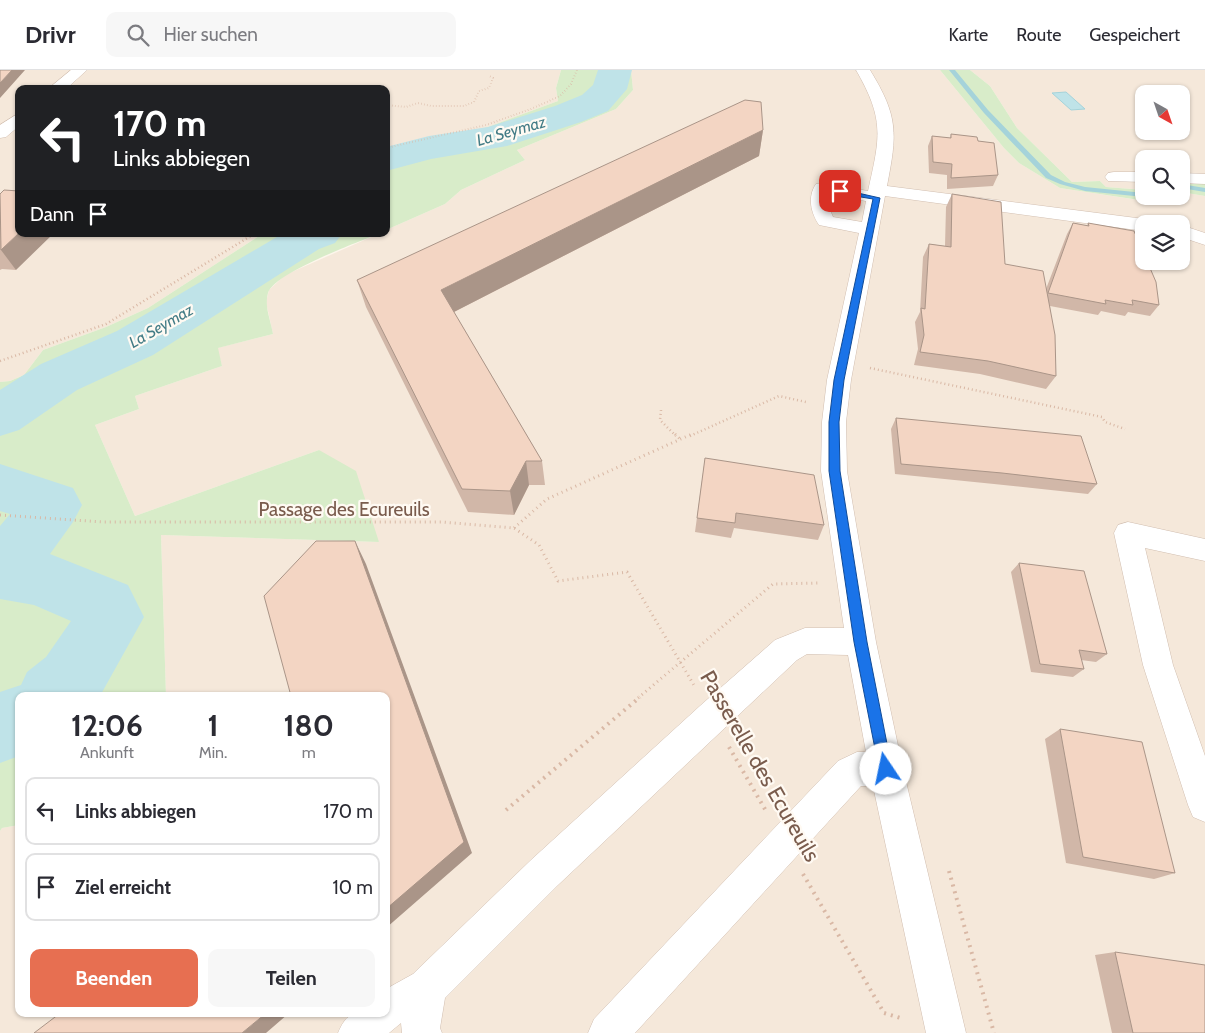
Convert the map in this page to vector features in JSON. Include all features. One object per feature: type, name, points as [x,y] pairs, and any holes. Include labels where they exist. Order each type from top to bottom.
[{"type":"street","points":[[61,85],[80,70]]},
{"type":"street","points":[[863,70],[882,105],[887,123],[887,143],[839,380],[834,422],[834,471],[860,642],[886,769],[946,1033]]},
{"type":"street","points":[[0,133],[15,121]]},
{"type":"street","points":[[1114,177],[1135,177]]},
{"type":"street","points":[[1190,178],[1205,179]]},
{"type":"street","points":[[871,229],[826,221],[819,205],[822,188],[1135,224]]},
{"type":"street","points":[[1190,234],[1205,239]]},
{"type":"street","points":[[1205,550],[1128,533],[1158,665],[1205,805]]},
{"type":"street","points":[[390,1008],[427,988],[544,873],[712,716],[786,650],[805,641],[860,642]]},
{"type":"street","points":[[608,1033],[850,773],[857,769],[886,769]]},
{"type":"street","points":[[422,1033],[420,1029],[427,988]]},
{"type":"street","points":[[358,1033],[377,1017]]},
{"type":"path","points":[[390,147],[486,125],[531,109],[560,96],[571,84],[577,70]]},
{"type":"path","points":[[390,105],[406,107],[418,103],[431,106],[464,106],[474,102],[479,91],[489,88],[493,78],[488,75]]},
{"type":"path","points":[[0,361],[106,324],[249,237]]},
{"type":"path","points":[[862,366],[1102,417],[1105,422],[1125,429]]},
{"type":"path","points":[[514,528],[547,499],[779,396],[814,403]]},
{"type":"path","points":[[661,410],[660,420],[681,440]]},
{"type":"path","name":"Passage des Ecureuils","points":[[0,515],[103,522],[442,522],[514,528],[539,545],[558,581]]},
{"type":"path","name":"Passerelle des Ecureuils","points":[[558,581],[627,572],[884,1013],[911,1022]]},
{"type":"path","points":[[506,810],[773,584],[825,582]]},
{"type":"path","points":[[948,870],[994,1033]]},
{"type":"shaded area","points":[[0,70],[561,70],[556,88],[558,101],[488,127],[409,144],[390,151],[390,85],[15,85],[15,237],[257,237],[148,308],[106,327],[43,350],[24,375],[10,381],[0,382]]},
{"type":"shaded area","points":[[631,70],[940,70],[1004,148],[1019,163],[1060,188],[1135,199],[1135,205],[1190,205],[1190,194],[1205,196],[1205,1033],[0,1033],[0,831],[2,828],[15,826],[15,1017],[390,1017],[390,692],[166,692],[161,535],[379,542],[319,450],[135,516],[95,425],[139,409],[135,396],[222,366],[217,348],[273,334],[266,302],[269,290],[285,275],[371,237],[390,237],[390,228],[445,204],[461,190],[525,160],[517,150],[616,109],[633,90]]},
{"type":"shaded area","points":[[970,70],[1205,70],[1205,183],[1190,182],[1190,150],[1135,150],[1135,189],[1106,187],[1100,181],[1072,182],[1017,128],[990,86]]},
{"type":"green space","points":[[561,70],[631,70],[633,90],[616,109],[517,150],[525,160],[461,190],[445,204],[390,228],[390,151],[409,144],[488,127],[558,101],[556,88]]},
{"type":"green space","points":[[940,70],[970,70],[990,86],[1017,128],[1072,182],[1100,181],[1106,187],[1135,189],[1135,199],[1060,188],[1019,163],[1004,148]]},
{"type":"green space","points":[[1190,182],[1205,183],[1205,196],[1190,194]]},
{"type":"green space","points":[[257,237],[370,237],[317,259],[274,285],[267,298],[268,314],[273,334],[218,348],[222,366],[135,396],[139,409],[95,425],[135,516],[319,450],[356,471],[379,542],[161,535],[166,692],[15,692],[15,826],[2,828],[0,831],[0,382],[10,381],[24,375],[43,350],[106,327],[148,308]]},
{"type":"water","points":[[1066,92],[1085,109],[1071,110],[1052,93]]},
{"type":"building","points":[[0,70],[12,70],[0,83]]},
{"type":"building","points":[[745,100],[761,102],[763,130],[441,290],[542,461],[526,461],[510,491],[462,489],[357,280]]},
{"type":"building","points":[[951,134],[977,137],[978,141],[994,143],[998,175],[951,178],[952,164],[933,162],[932,136],[951,138]]},
{"type":"building","points":[[4,190],[15,191],[15,237],[1,250],[0,194]]},
{"type":"building","points":[[952,194],[1001,202],[1005,264],[1043,271],[1055,335],[1056,376],[988,361],[920,352],[924,335],[921,308],[925,309],[929,244],[951,247]]},
{"type":"building","points":[[1073,223],[1089,226],[1088,223],[1134,231],[1135,270],[1151,270],[1156,282],[1159,305],[1132,300],[1133,305],[1105,300],[1106,304],[1048,293]]},
{"type":"building","points":[[896,418],[1081,436],[1097,484],[901,464]]},
{"type":"building","points":[[705,458],[814,475],[824,525],[736,513],[735,523],[697,518]]},
{"type":"building","points":[[316,541],[355,541],[464,842],[390,906],[390,692],[290,692],[264,596]]},
{"type":"building","points":[[1019,563],[1084,571],[1107,654],[1079,650],[1084,669],[1040,664]]},
{"type":"building","points":[[1060,729],[1142,742],[1175,873],[1083,857]]},
{"type":"building","points":[[1115,952],[1205,965],[1205,1033],[1133,1033]]},
{"type":"building","points":[[55,1017],[261,1017],[242,1033],[34,1033]]},
{"type":"waterway","name":"La Seymaz","points":[[390,158],[429,148],[494,138],[568,114],[595,103],[609,89],[615,70]]},
{"type":"waterway","points":[[952,70],[1004,131],[1024,149],[1041,170],[1053,179],[1085,189],[1135,194]]},
{"type":"waterway","points":[[1190,188],[1205,190]]},
{"type":"waterway","name":"La Seymaz","points":[[0,416],[59,377],[135,343],[303,240],[312,237]]},
{"type":"waterway","name":"La Seymaz","points":[[0,487],[52,505],[5,566],[10,575],[40,578],[105,605],[111,617],[71,680],[57,692]]},
{"type":"waterway","name":"La Seymaz","points":[[0,728],[15,721]]},
{"type":"route","points":[[840,191],[877,198],[839,380],[834,422],[834,471],[860,642],[886,769]]}]
